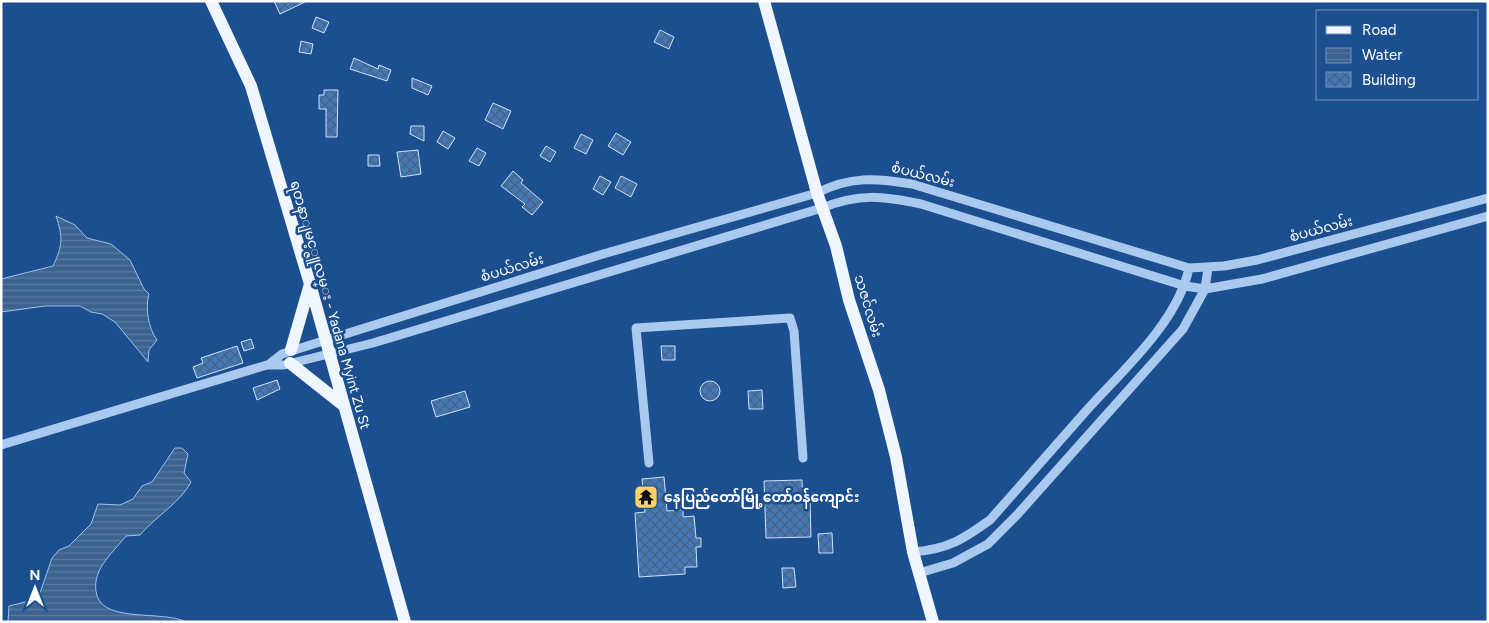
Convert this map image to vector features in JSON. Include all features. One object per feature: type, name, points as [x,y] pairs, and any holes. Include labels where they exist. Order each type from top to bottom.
[{"type":"main road","name":"ရတနာျမင့္ဇူလမ္း - Yadana Myint Zu St","points":[[211,1],[251,86],[310,284],[405,622]]},
{"type":"main road","name":"သဇင်လမ်း","points":[[764,1],[817,193],[836,246],[849,300],[879,390],[896,457],[913,552],[933,622]]},
{"type":"main road","points":[[310,284],[290,357],[343,405]]},
{"type":"street","name":"စံပယ်လမ်း","points":[[290,357],[326,340],[603,254],[817,193],[837,183],[858,180],[880,178],[912,184],[1189,268],[1208,268],[1257,260],[1488,198]]},
{"type":"street","name":"စံပယ်လမ်း","points":[[290,357],[329,354],[822,208],[842,200],[866,196],[892,198],[920,204],[1185,286],[1205,289],[1262,279],[1488,216]]},
{"type":"street","points":[[913,552],[934,550],[960,541],[990,520],[1142,349],[1170,314],[1185,286],[1189,268]]},
{"type":"street","points":[[919,573],[953,563],[988,544],[1056,472],[1183,329],[1205,289],[1208,268]]},
{"type":"street","points":[[649,463],[636,328],[790,318],[794,331],[803,458]]},
{"type":"street","points":[[1,445],[290,357]]},
{"type":"water","points":[[56,216],[75,225],[87,238],[111,244],[130,260],[144,289],[149,294],[147,305],[148,317],[151,330],[157,340],[149,350],[148,362],[115,322],[102,314],[91,312],[80,306],[45,306],[1,312],[1,279],[53,266],[61,241]]},
{"type":"water","points":[[175,448],[182,448],[188,454],[184,473],[191,482],[181,496],[140,535],[126,536],[103,564],[96,579],[96,587],[97,596],[102,604],[111,610],[186,622],[8,622],[9,606],[29,601],[39,596],[52,558],[59,550],[69,546],[91,524],[98,504],[120,505],[133,499],[142,486],[152,482]]},
{"type":"building","points":[[274,1],[307,1],[280,14]]},
{"type":"building","points":[[316,17],[329,22],[324,33],[312,28]]},
{"type":"building","points":[[660,30],[674,37],[669,49],[654,42]]},
{"type":"building","points":[[301,41],[313,44],[311,54],[299,52]]},
{"type":"building","points":[[354,58],[378,69],[379,65],[391,70],[387,81],[350,69]]},
{"type":"building","points":[[412,78],[432,86],[428,95],[412,88]]},
{"type":"building","points":[[324,90],[338,90],[337,137],[326,137],[326,109],[319,109],[319,95],[324,95]]},
{"type":"building","points":[[493,103],[511,111],[503,129],[485,120]]},
{"type":"building","points":[[411,126],[424,126],[424,141],[410,134]]},
{"type":"building","points":[[443,131],[455,138],[448,149],[437,142]]},
{"type":"building","points":[[616,133],[631,142],[623,155],[608,146]]},
{"type":"building","points":[[581,134],[593,140],[586,154],[574,148]]},
{"type":"building","points":[[546,146],[556,152],[550,162],[540,156]]},
{"type":"building","points":[[477,148],[486,153],[479,166],[469,161]]},
{"type":"building","points":[[418,150],[421,174],[401,177],[397,152]]},
{"type":"building","points":[[368,155],[379,155],[380,166],[368,166]]},
{"type":"building","points":[[513,171],[523,180],[521,183],[543,202],[532,215],[522,207],[525,204],[501,186]]},
{"type":"building","points":[[600,176],[611,182],[603,195],[593,189]]},
{"type":"building","points":[[621,176],[637,184],[631,197],[615,188]]},
{"type":"building","points":[[251,339],[254,348],[244,351],[241,342]]},
{"type":"building","points":[[237,346],[243,363],[197,378],[193,367],[203,363],[201,358]]},
{"type":"building","points":[[661,346],[675,346],[675,360],[662,360]]},
{"type":"building","points":[[277,380],[280,389],[257,400],[253,388]]},
{"type":"building","points":[[710,381],[717,384],[720,391],[717,398],[710,401],[703,398],[700,391],[703,384]]},
{"type":"building","points":[[762,390],[763,409],[749,409],[748,391]]},
{"type":"building","points":[[465,391],[470,407],[436,417],[431,401]]},
{"type":"building","points":[[664,477],[667,511],[683,510],[683,517],[694,516],[696,538],[701,538],[701,547],[696,547],[697,567],[685,567],[685,574],[639,577],[635,513],[645,512],[642,479]]},
{"type":"building","points":[[802,480],[803,499],[810,499],[811,537],[766,538],[764,481]]},
{"type":"building","points":[[832,533],[833,553],[819,553],[818,534]]},
{"type":"building","points":[[782,568],[794,568],[796,587],[783,588]]},
{"type":"place","name":"နေပြည်တော်မြို့တော်ဝန်ကျောင်း","points":[[646,497]]}]
